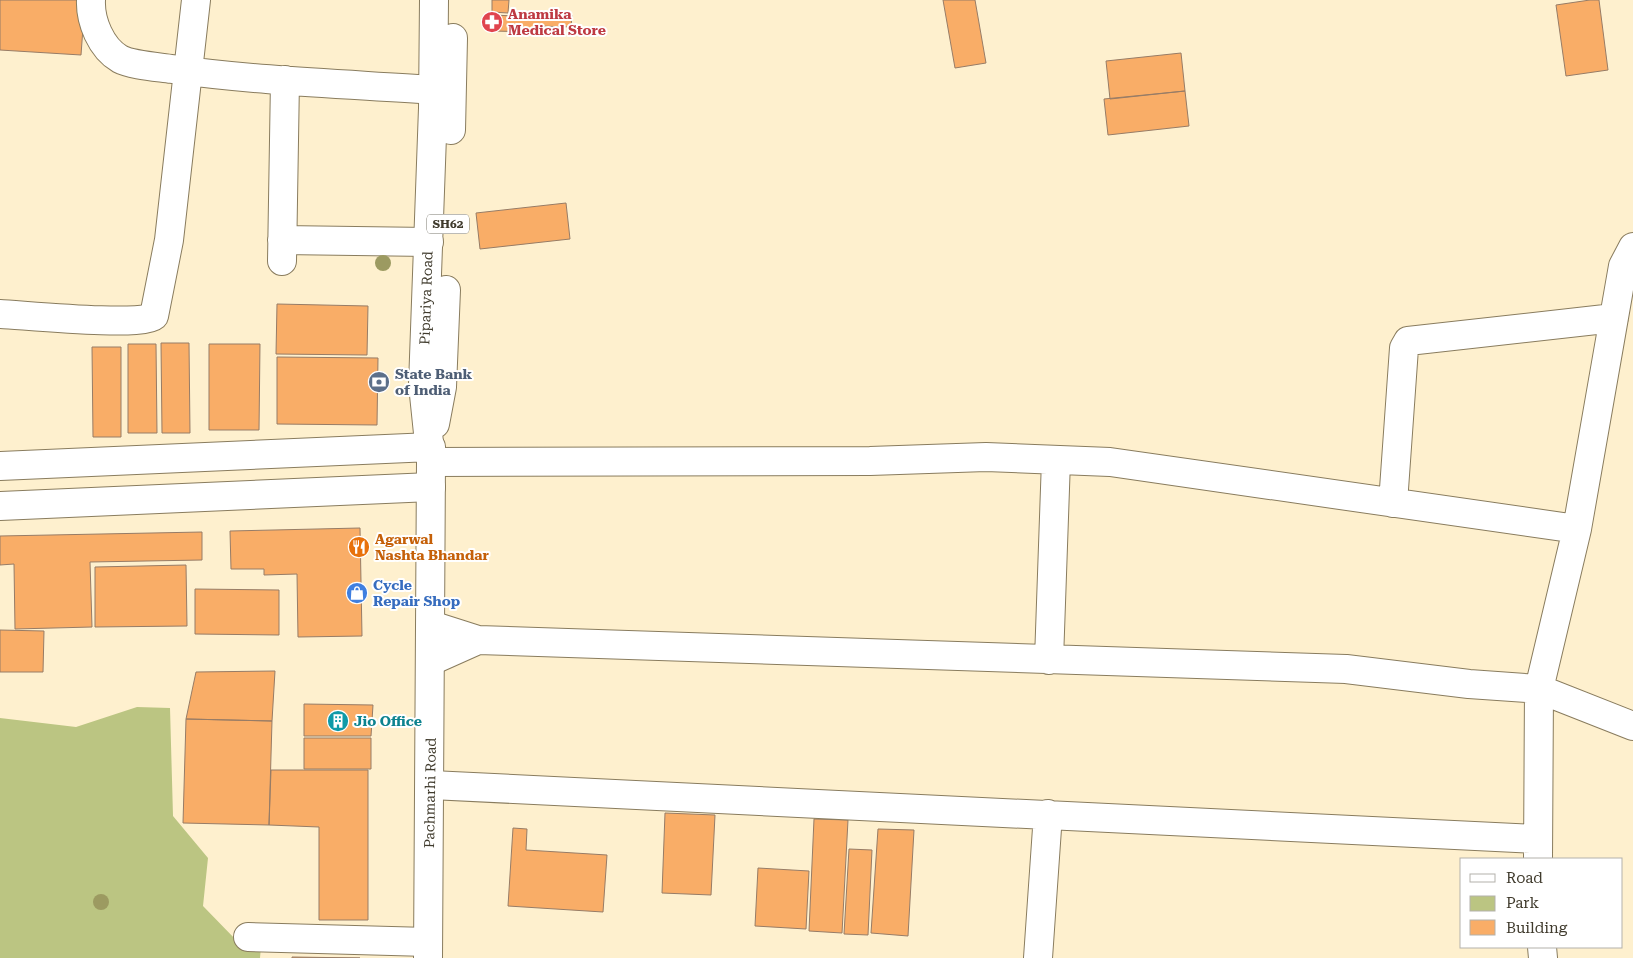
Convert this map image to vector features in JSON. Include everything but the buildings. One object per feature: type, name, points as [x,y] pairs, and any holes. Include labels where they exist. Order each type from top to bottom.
[{"type":"street","points":[[91,0],[95,25],[104,44],[120,59],[187,71],[433,90]]},
{"type":"street","points":[[0,314],[117,321],[145,320],[154,316],[169,240],[196,0]]},
{"type":"street","name":"Pipariya Road","points":[[431,466],[423,385],[429,242],[434,0]]},
{"type":"street","name":"Pipariya Road","points":[[431,466],[442,387],[453,0]]},
{"type":"street","points":[[285,80],[282,250],[429,242]]},
{"type":"street","points":[[431,785],[1048,814],[1537,849],[1539,689],[1577,530],[1623,266],[1633,247]]},
{"type":"street","points":[[1393,503],[1404,348],[1408,341],[1614,318]]},
{"type":"street","points":[[388,449],[390,488]]},
{"type":"street","points":[[0,466],[388,449],[431,466],[860,461],[986,457],[1110,462],[1577,530]]},
{"type":"street","points":[[164,459],[166,498]]},
{"type":"street","points":[[1049,660],[1056,460]]},
{"type":"street","points":[[0,506],[390,488],[431,466]]},
{"type":"street","name":"Pachmarhi Road","points":[[428,950],[432,661],[431,466]]},
{"type":"street","points":[[431,625],[478,640],[1346,669],[1469,684],[1539,689],[1633,726]]},
{"type":"street","points":[[432,661],[478,640]]},
{"type":"street","points":[[1038,958],[1048,814]]},
{"type":"street","points":[[248,937],[428,950]]},
{"type":"green space","points":[[137,707],[170,708],[173,816],[208,858],[203,906],[237,941],[261,946],[260,958],[0,958],[0,718],[76,727]]},
{"type":"place","name":"Anamika Medical Store","points":[[492,22]]},
{"type":"place","name":"State Bank of India","points":[[379,382]]},
{"type":"place","name":"Agarwal Nashta Bhandar","points":[[359,547]]},
{"type":"place","name":"Cycle Repair Shop","points":[[357,593]]},
{"type":"place","name":"Jio Office","points":[[338,721]]}]
